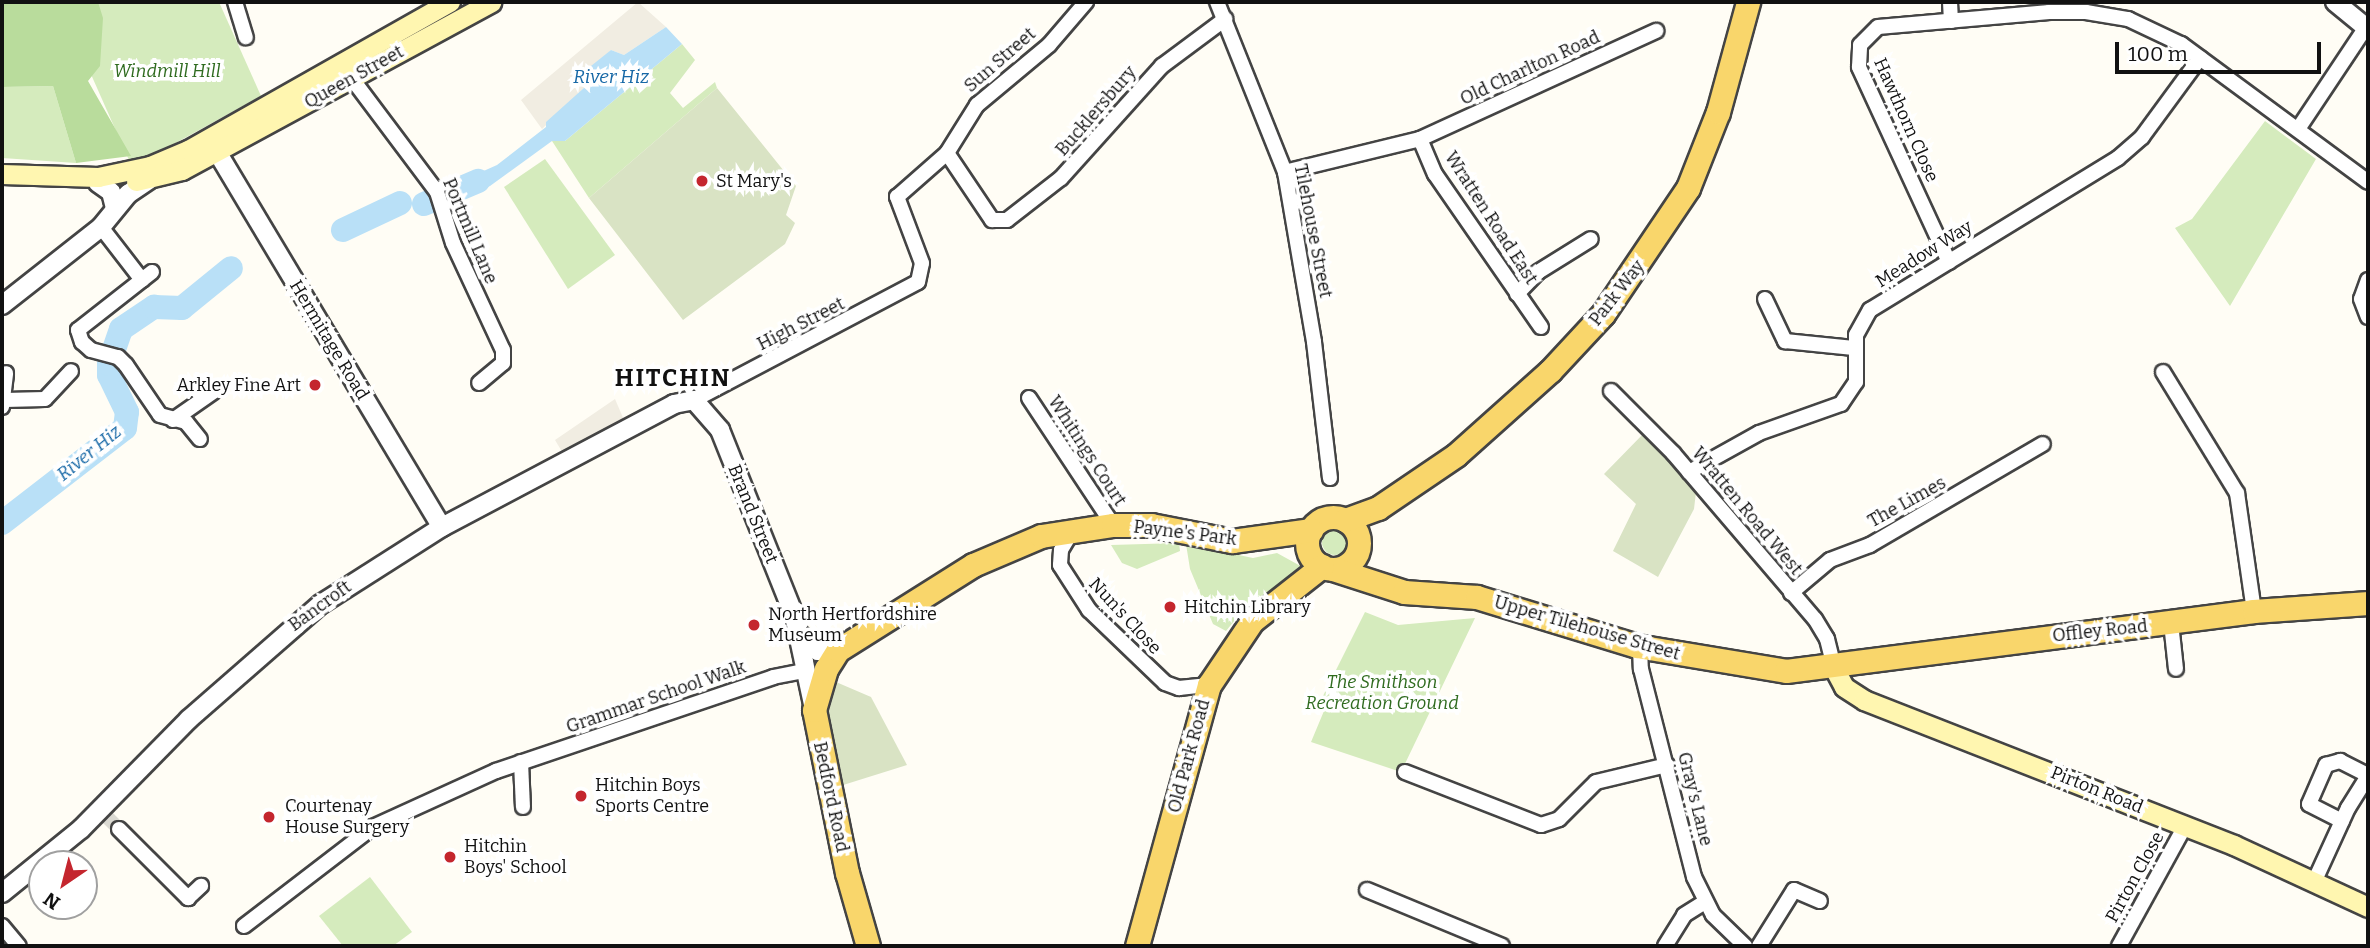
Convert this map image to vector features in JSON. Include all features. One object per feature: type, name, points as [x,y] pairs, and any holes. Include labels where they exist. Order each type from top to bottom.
[{"type":"main road","name":"Queen Street","points":[[347,71],[450,2]]},
{"type":"main road","name":"Queen Street","points":[[213,145],[347,71],[491,2]]},
{"type":"main road","name":"Park Way","points":[[1345,520],[1378,508],[1456,454],[1550,371],[1603,314],[1688,188],[1729,78],[1748,2]]},
{"type":"main road","points":[[59,176],[99,183],[149,180],[213,145]]},
{"type":"main road","points":[[2,174],[98,177],[150,166],[213,145]]},
{"type":"main road","name":"Park Way","points":[[1358,547],[1378,508]]},
{"type":"main road","points":[[1358,547],[1350,563],[1327,567],[1308,546],[1311,530],[1323,519],[1345,520],[1358,547],[1384,585]]},
{"type":"main road","name":"Payne's Park","points":[[828,650],[992,554],[1074,530],[1112,525],[1151,525],[1232,541],[1270,539],[1311,530]]},
{"type":"main road","name":"Old Park Road","points":[[1137,946],[1209,685],[1252,621],[1327,567]]},
{"type":"main road","name":"Upper Tilehouse Street","points":[[1327,567],[1414,593],[1477,597],[1640,646],[1786,671],[1834,668]]},
{"type":"main road","name":"Offley Road","points":[[1834,668],[1931,651],[2254,611],[2368,603]]},
{"type":"main road","name":"Bedford Road","points":[[828,650],[826,669],[814,709],[847,873],[868,946]]},
{"type":"main road","name":"Pirton Road","points":[[1834,668],[1844,687],[1864,699],[2185,826],[2315,880],[2368,907]]},
{"type":"street","points":[[235,2],[246,37]]},
{"type":"street","name":"Sun Street","points":[[923,277],[922,263],[897,197],[947,153],[976,105],[1049,45],[1086,2]]},
{"type":"street","name":"Tilehouse Street","points":[[1217,2],[1285,172],[1314,342],[1330,478]]},
{"type":"street","points":[[1950,2],[1951,21]]},
{"type":"street","points":[[2298,130],[2367,28],[2335,2]]},
{"type":"street","name":"Hawthorn Close","points":[[1949,262],[1859,67],[1858,52],[1878,27],[2049,12],[2106,14],[2165,34],[2368,182]]},
{"type":"street","name":"Bucklersbury","points":[[947,153],[992,220],[1007,220],[1061,178],[1162,66],[1225,19]]},
{"type":"street","name":"Old Charlton Road","points":[[1420,139],[1656,31]]},
{"type":"street","name":"Meadow Way","points":[[1689,472],[1759,433],[1841,404],[1856,382],[1854,348],[1859,327],[1870,310],[2118,158],[2142,136],[2200,58]]},
{"type":"street","name":"Portmill Lane","points":[[347,71],[437,192],[471,287],[503,350],[503,363],[479,383]]},
{"type":"street","points":[[1285,172],[1420,139]]},
{"type":"street","name":"Wratten Road East","points":[[1420,139],[1435,174],[1541,327]]},
{"type":"street","name":"Hermitage Road","points":[[213,145],[442,527]]},
{"type":"street","points":[[2,305],[102,227],[115,208],[149,180]]},
{"type":"street","points":[[99,183],[111,192],[115,208]]},
{"type":"street","points":[[102,227],[147,276],[78,330],[82,342],[112,355],[160,415],[186,422],[200,439]]},
{"type":"street","points":[[1517,294],[1548,264],[1591,239]]},
{"type":"street","name":"High Street","points":[[694,400],[816,340],[923,277]]},
{"type":"street","points":[[2368,280],[2361,299],[2368,317]]},
{"type":"street","points":[[1765,299],[1777,333],[1785,341],[1854,348]]},
{"type":"street","points":[[6,373],[3,404],[45,399],[71,371]]},
{"type":"street","points":[[2163,372],[2237,493],[2254,611]]},
{"type":"street","name":"Wratten Road West","points":[[1611,391],[1689,472],[1820,625],[1834,668]]},
{"type":"street","points":[[173,420],[213,392]]},
{"type":"street","name":"Whitings Court","points":[[1029,398],[1112,525]]},
{"type":"street","name":"Bancroft","points":[[2,893],[102,812],[288,628],[442,527],[627,427],[674,404],[694,400]]},
{"type":"street","name":"Brand Street","points":[[694,400],[720,430],[800,635],[804,671],[814,709]]},
{"type":"street","name":"The Limes","points":[[1791,593],[1830,560],[1870,545],[2043,444]]},
{"type":"street","name":"Nun's Close","points":[[1074,530],[1061,550],[1060,565],[1088,610],[1164,683],[1179,688],[1209,685]]},
{"type":"street","points":[[2171,623],[2176,669]]},
{"type":"street","name":"Brand Street","points":[[800,635],[828,650]]},
{"type":"street","name":"Gray's Lane","points":[[1640,646],[1640,669],[1694,877],[1705,902],[1745,946]]},
{"type":"street","points":[[804,671],[807,659],[828,650]]},
{"type":"street","name":"Grammar School Walk","points":[[244,926],[373,827],[521,762],[773,677],[804,671]]},
{"type":"street","points":[[2315,880],[2342,821],[2368,776],[2340,761],[2326,765],[2309,804],[2342,821]]},
{"type":"street","points":[[521,762],[523,807]]},
{"type":"street","points":[[1405,772],[1541,825],[1566,814],[1596,782],[1667,765]]},
{"type":"street","name":"Pirton Close","points":[[2119,946],[2185,826]]},
{"type":"street","points":[[119,829],[188,898],[201,886]]},
{"type":"street","points":[[1367,890],[1502,946]]},
{"type":"street","points":[[1759,946],[1773,917],[1794,890],[1820,901]]},
{"type":"street","points":[[1665,946],[1681,919],[1705,902]]},
{"type":"street","points":[[2,926],[19,946]]},
{"type":"green space","points":[[2,2],[98,2],[103,18],[100,66],[88,81],[131,156],[76,163],[53,86],[2,87]]},
{"type":"green space","name":"Windmill Hill","points":[[59,2],[219,2],[261,96],[132,167]]},
{"type":"green space","points":[[682,44],[695,60],[670,93],[683,108],[715,82],[717,88],[589,198],[552,141],[565,141]]},
{"type":"green space","points":[[53,86],[76,163],[2,158],[2,87]]},
{"type":"green space","points":[[717,88],[796,186],[786,215],[795,223],[785,244],[683,320],[589,198]]},
{"type":"green space","points":[[2265,121],[2316,159],[2230,306],[2175,228],[2192,219]]},
{"type":"green space","points":[[545,159],[615,255],[568,289],[504,187]]},
{"type":"green space","points":[[1645,432],[1696,492],[1694,509],[1658,577],[1613,551],[1636,504],[1604,474]]},
{"type":"green space","points":[[1335,529],[1344,533],[1348,542],[1344,551],[1335,555],[1326,551],[1322,542],[1326,533]]},
{"type":"green space","points":[[1179,543],[1180,551],[1137,569],[1122,563],[1111,545]]},
{"type":"green space","points":[[1186,544],[1253,558],[1277,553],[1306,569],[1249,612],[1243,610],[1226,631],[1213,624],[1190,569]]},
{"type":"green space","name":"The Smithson Recreation Ground","points":[[1365,612],[1398,625],[1475,618],[1401,772],[1311,742],[1329,699],[1323,696]]},
{"type":"green space","points":[[829,679],[871,697],[907,765],[840,786],[821,696]]},
{"type":"green space","points":[[370,877],[412,932],[393,946],[343,946],[319,916]]},
{"type":"shaded area","points":[[638,2],[666,27],[624,55],[611,50],[584,79],[585,87],[542,129],[521,100]]},
{"type":"shaded area","points":[[615,399],[627,427],[567,460],[555,440]]},
{"type":"water","name":"River Hiz","points":[[666,27],[682,44],[565,141],[552,141],[490,186],[462,199],[449,198],[450,186],[497,165],[546,127],[546,122],[585,87],[581,74],[611,50],[624,55]]},
{"type":"waterway","name":"River Hiz","points":[[424,204],[478,181]]},
{"type":"waterway","name":"River Hiz","points":[[343,230],[400,203]]},
{"type":"waterway","name":"River Hiz","points":[[2,523],[125,428],[127,412],[109,375],[109,364],[121,329],[154,307],[182,308],[231,268]]},
{"type":"tunnel","points":[[105,815],[119,829]]},
{"type":"place","name":"St Mary's","points":[[702,181]]},
{"type":"place","name":"Arkley Fine Art","points":[[315,385]]},
{"type":"place","name":"Hitchin Library","points":[[1170,607]]},
{"type":"place","name":"North Hertfordshire Museum","points":[[754,625]]},
{"type":"place","name":"Hitchin Boys Sports Centre","points":[[581,796]]},
{"type":"place","name":"Courtenay House Surgery","points":[[269,817]]},
{"type":"place","name":"Hitchin Boys' School","points":[[450,857]]},
{"type":"district","name":"HITCHIN","points":[[673,379]]}]
